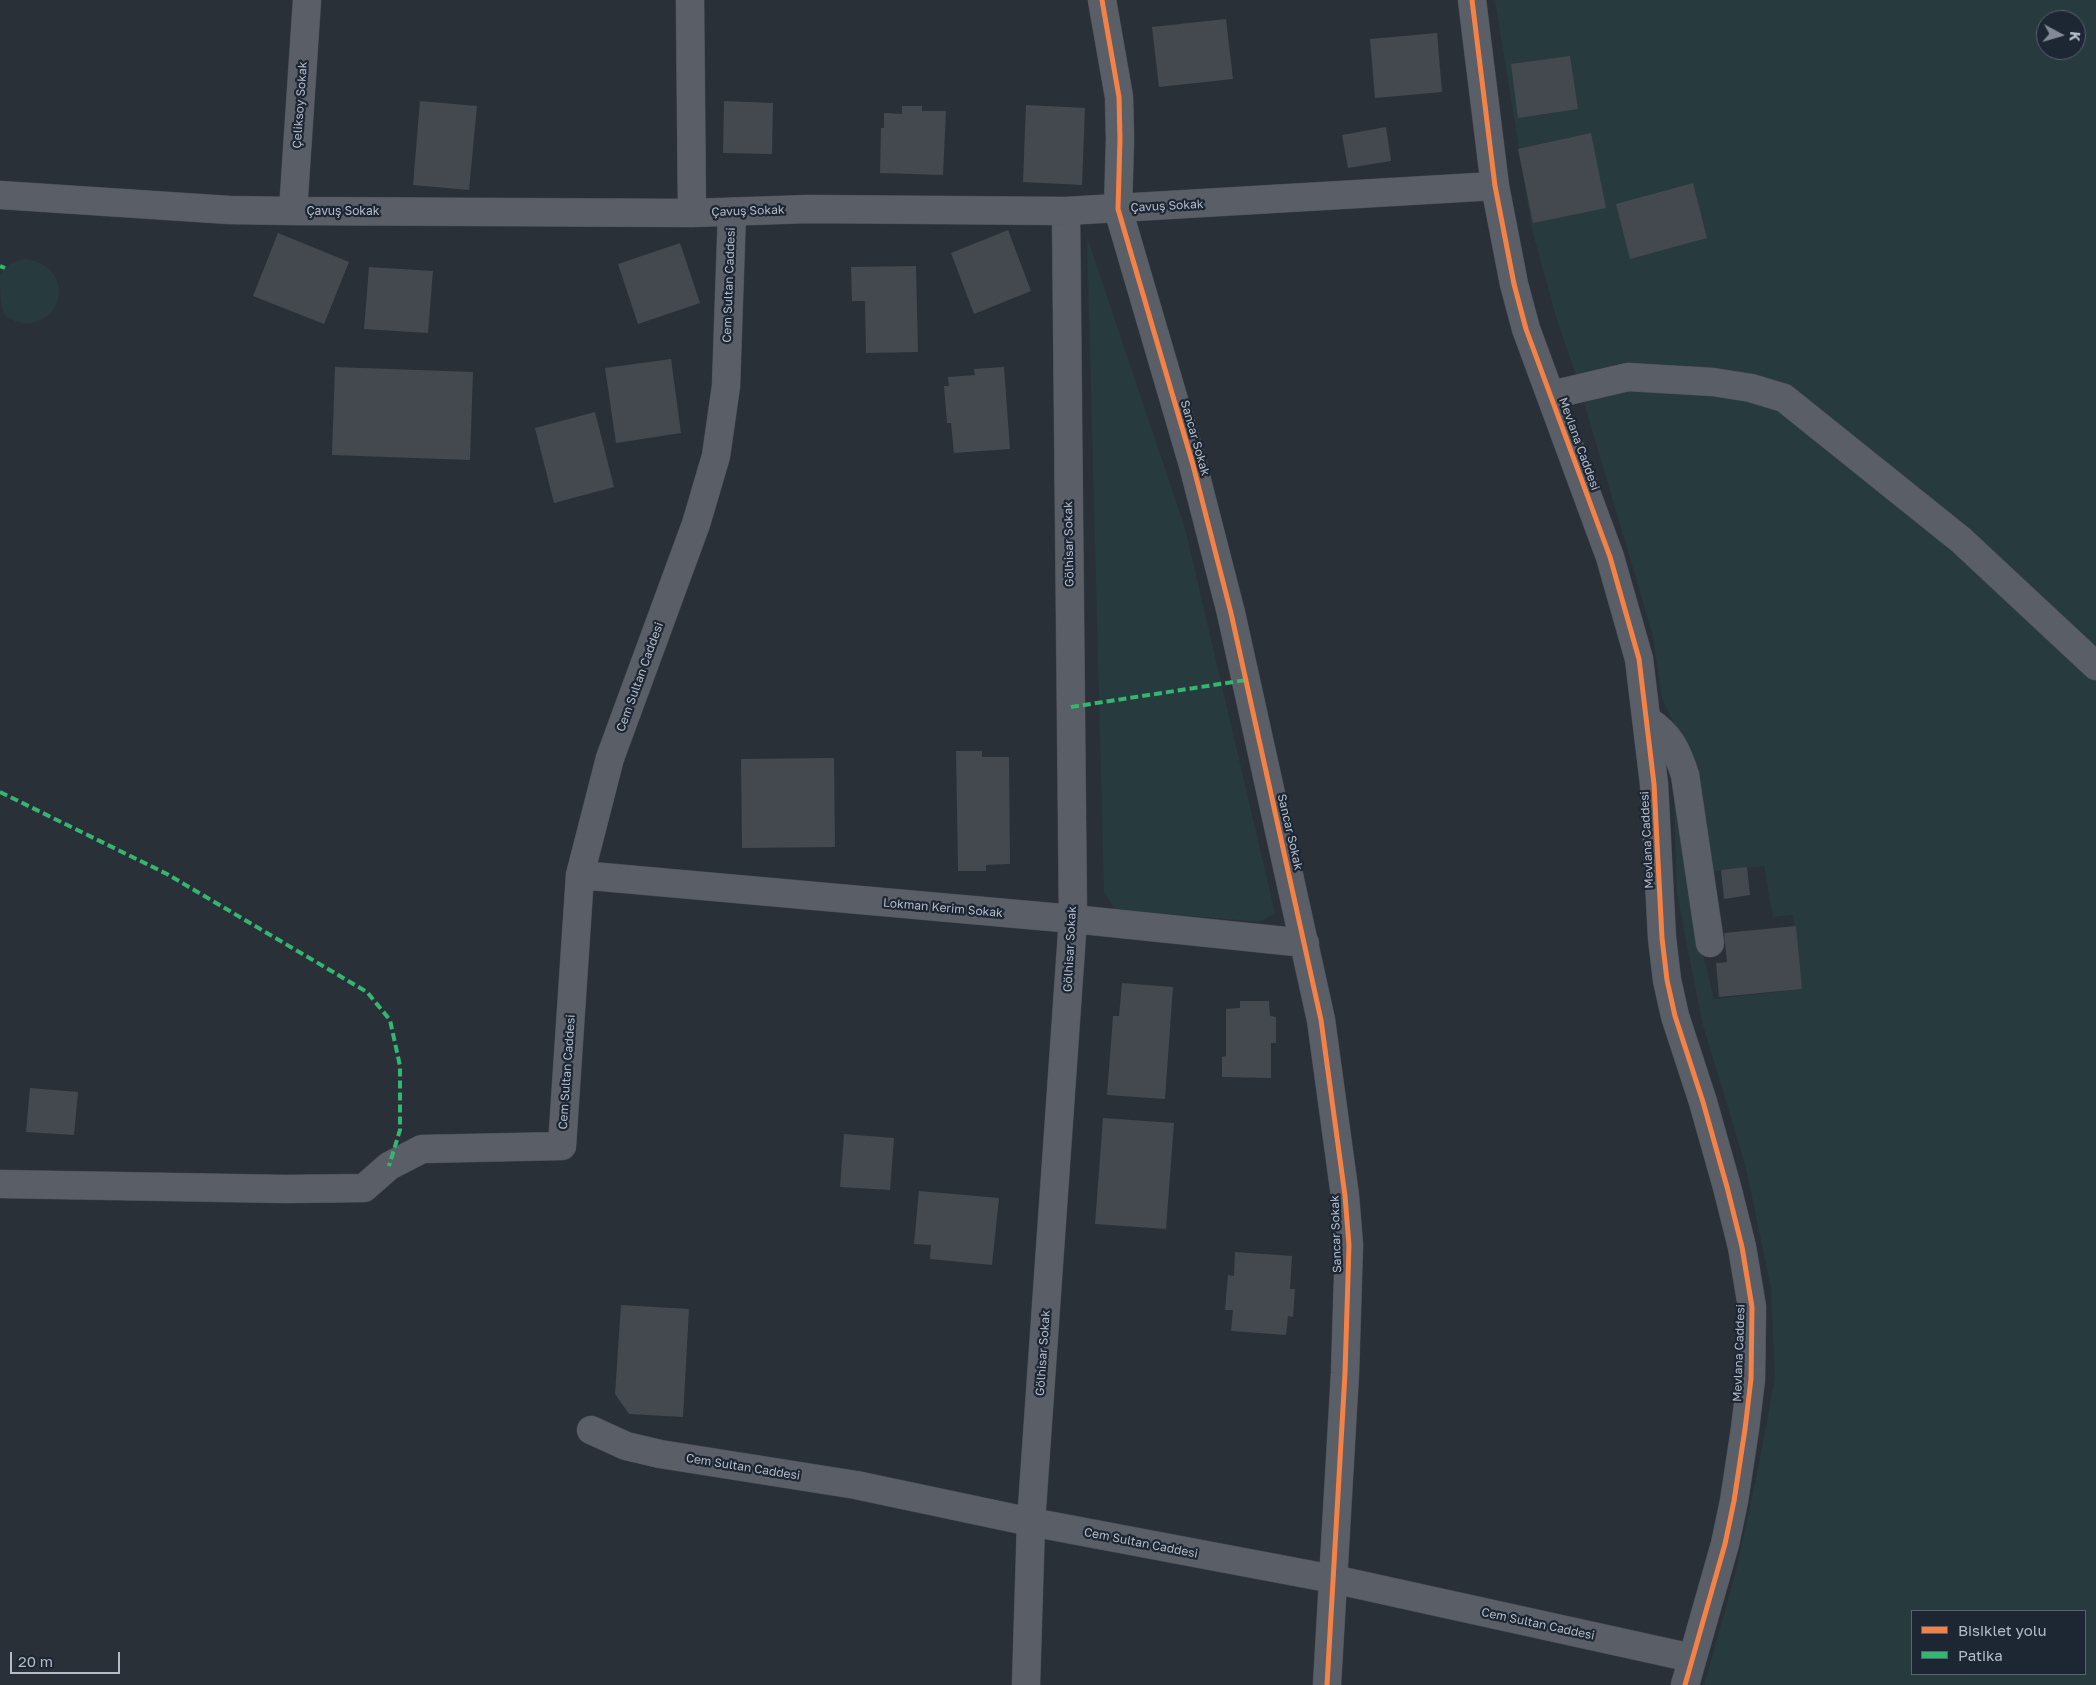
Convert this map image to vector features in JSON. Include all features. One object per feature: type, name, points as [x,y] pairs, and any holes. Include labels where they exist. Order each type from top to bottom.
[{"type":"street","name":"Çeliksoy Sokak","points":[[294,211],[307,0]]},
{"type":"street","points":[[690,0],[692,213]]},
{"type":"street","name":"Sancar Sokak","points":[[1102,0],[1119,97],[1118,208],[1198,483],[1231,613],[1321,1020],[1345,1196],[1349,1245],[1345,1373],[1327,1685]]},
{"type":"street","name":"Mevlana Caddesi","points":[[1472,0],[1495,186],[1514,284],[1526,329],[1610,558],[1639,659],[1654,784],[1662,938],[1667,980],[1675,1016],[1727,1188],[1742,1247],[1752,1308],[1751,1379],[1734,1501],[1725,1544],[1685,1685]]},
{"type":"street","name":"Çavuş Sokak","points":[[0,195],[229,210],[294,211],[692,213],[809,209],[1066,211],[1495,186]]},
{"type":"street","name":"Gölhisar Sokak","points":[[1026,1685],[1031,1522],[1073,919],[1066,211]]},
{"type":"street","name":"Cem Sultan Caddesi","points":[[0,1184],[286,1189],[364,1188],[389,1166],[422,1149],[562,1146],[580,875],[610,758],[696,524],[716,456],[726,386],[732,212]]},
{"type":"street","points":[[1551,395],[1628,377],[1713,382],[1750,388],[1784,398],[1961,540],[2096,666]]},
{"type":"street","points":[[1647,720],[1662,730],[1670,741],[1679,757],[1685,776],[1710,943]]},
{"type":"street","name":"Lokman Kerim Sokak","points":[[580,875],[1073,919],[1305,943]]},
{"type":"street","name":"Cem Sultan Caddesi","points":[[591,1430],[626,1446],[660,1454],[856,1485],[1031,1522],[1333,1579],[1692,1658]]},
{"type":"green space","points":[[1495,0],[2096,0],[2096,1685],[1704,1685],[1736,1571],[1775,1377],[1771,1288],[1745,1164],[1702,1022],[1677,894],[1673,779],[1687,820],[1688,892],[1714,999],[1802,989],[1793,915],[1773,917],[1764,866],[1708,872],[1690,760],[1661,695],[1653,636],[1574,369],[1557,320],[1532,230]]},
{"type":"green space","points":[[1087,237],[1185,528],[1275,913],[1259,922],[1115,909],[1104,893]]},
{"type":"green space","points":[[25,259],[40,263],[52,272],[56,277],[59,292],[55,308],[50,314],[36,322],[28,323],[12,320],[5,315],[0,290],[0,275],[4,269],[14,262]]},
{"type":"building","points":[[1226,19],[1233,79],[1159,87],[1152,27]]},
{"type":"building","points":[[1437,33],[1442,92],[1375,98],[1370,39]]},
{"type":"building","points":[[1570,56],[1578,109],[1518,118],[1511,64]]},
{"type":"building","points":[[420,101],[477,106],[469,190],[413,185]]},
{"type":"building","points":[[724,101],[773,103],[772,154],[723,153]]},
{"type":"building","points":[[1026,105],[1085,108],[1082,185],[1023,182]]},
{"type":"building","points":[[902,106],[922,106],[922,111],[946,111],[943,175],[880,173],[881,128],[884,128],[884,113],[902,114]]},
{"type":"building","points":[[1386,127],[1391,161],[1348,168],[1342,135]]},
{"type":"building","points":[[1591,133],[1606,208],[1533,223],[1518,149]]},
{"type":"building","points":[[1693,183],[1707,238],[1630,259],[1616,204]]},
{"type":"building","points":[[1008,230],[1031,291],[974,314],[951,253]]},
{"type":"building","points":[[278,233],[349,262],[324,324],[253,296]]},
{"type":"building","points":[[680,243],[700,303],[638,324],[618,264]]},
{"type":"building","points":[[916,266],[918,352],[866,353],[865,301],[852,301],[851,267]]},
{"type":"building","points":[[369,267],[433,271],[428,333],[364,329]]},
{"type":"building","points":[[671,359],[681,433],[616,443],[605,368]]},
{"type":"building","points":[[335,367],[473,372],[470,460],[332,455]]},
{"type":"building","points":[[1004,367],[1010,449],[954,453],[951,423],[947,423],[944,386],[949,386],[948,377],[975,375],[974,369]]},
{"type":"building","points":[[595,412],[614,487],[554,503],[535,428]]},
{"type":"building","points":[[956,751],[982,751],[982,757],[1009,757],[1010,864],[986,865],[986,871],[958,871]]},
{"type":"building","points":[[834,758],[835,847],[742,848],[741,759]]},
{"type":"building","points":[[1747,867],[1750,895],[1724,899],[1721,870]]},
{"type":"building","points":[[1796,926],[1802,989],[1719,997],[1716,963],[1727,962],[1724,933]]},
{"type":"building","points":[[1122,983],[1173,987],[1165,1099],[1107,1095],[1113,1016],[1119,1016]]},
{"type":"building","points":[[1240,1001],[1269,1001],[1270,1016],[1276,1017],[1276,1043],[1271,1043],[1271,1078],[1222,1077],[1222,1057],[1226,1056],[1226,1009],[1240,1008]]},
{"type":"building","points":[[30,1088],[78,1092],[74,1135],[26,1132]]},
{"type":"building","points":[[1103,1118],[1174,1123],[1166,1229],[1095,1224]]},
{"type":"building","points":[[844,1134],[894,1138],[890,1190],[840,1187]]},
{"type":"building","points":[[919,1191],[999,1198],[992,1265],[930,1259],[931,1245],[914,1244]]},
{"type":"building","points":[[1235,1252],[1292,1256],[1290,1289],[1295,1289],[1293,1317],[1288,1316],[1286,1335],[1231,1331],[1233,1310],[1225,1310],[1228,1275],[1234,1276]]},
{"type":"building","points":[[621,1305],[689,1309],[683,1417],[629,1414],[615,1394]]},
{"type":"marked path","points":[[0,266],[5,268]]},
{"type":"marked path","points":[[1071,707],[1246,680]]},
{"type":"marked path","points":[[0,792],[167,874],[367,992],[390,1020],[400,1066],[400,1130],[389,1166]]},
{"type":"cycle path","points":[[1102,0],[1119,97],[1118,209],[1193,465],[1231,613],[1321,1020],[1345,1196],[1349,1245],[1345,1373],[1327,1685]]},
{"type":"cycle path","points":[[1472,0],[1495,186],[1514,284],[1526,329],[1610,557],[1639,659],[1654,784],[1662,938],[1667,980],[1675,1016],[1703,1102],[1727,1187],[1742,1247],[1752,1307],[1751,1379],[1734,1501],[1725,1544],[1685,1685]]}]
